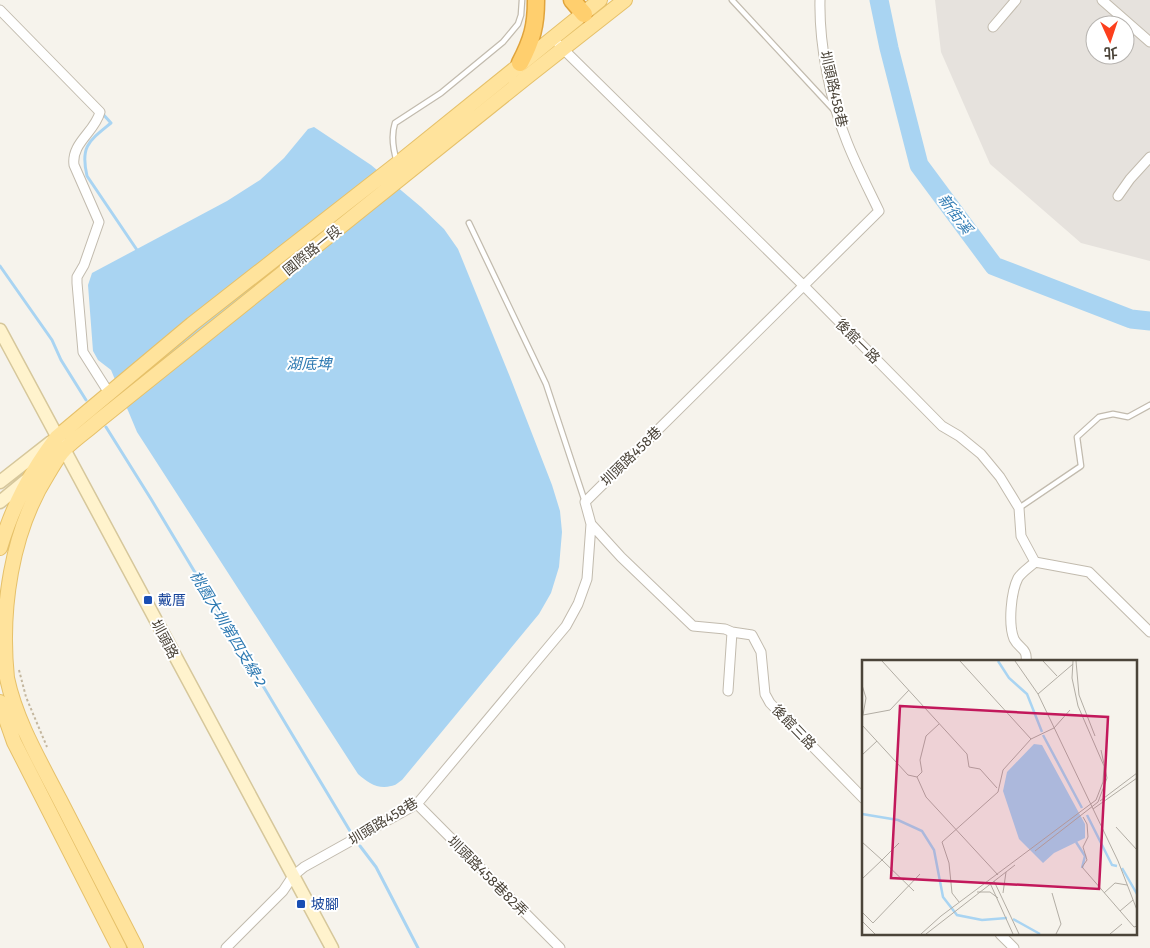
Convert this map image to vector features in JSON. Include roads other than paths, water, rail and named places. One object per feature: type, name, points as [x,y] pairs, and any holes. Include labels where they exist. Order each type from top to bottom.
[{"type":"highway","points":[[520,63],[530,45],[535,27],[536,0]]},
{"type":"highway","points":[[572,0],[584,14]]},
{"type":"main road","name":"國際路一段","points":[[56,437],[192,324],[398,163],[551,38],[601,0]]},
{"type":"main road","points":[[584,14],[605,16],[601,0]]},
{"type":"main road","name":"國際路一段","points":[[64,450],[562,49],[626,0]]},
{"type":"main road","points":[[0,548],[19,495],[56,437]]},
{"type":"main road","points":[[64,450],[41,486],[20,530],[11,558],[2,613],[7,678],[19,716],[40,762],[136,948]]},
{"type":"main road","points":[[0,702],[14,742],[119,948]]},
{"type":"street","name":"圳頭路458巷","points":[[226,948],[283,891],[293,876],[304,867],[417,804],[566,626],[578,604],[587,579],[591,524],[585,502],[879,211],[847,142],[833,100],[820,24],[820,0]]},
{"type":"street","points":[[993,27],[1016,0]]},
{"type":"street","points":[[1102,0],[1150,42]]},
{"type":"street","points":[[0,10],[100,112],[98,120],[76,149],[73,156],[74,165],[99,222],[84,264],[77,277],[77,283],[82,352],[109,393]]},
{"type":"street","name":"後館一路","points":[[551,38],[804,286],[942,426],[959,436],[981,454],[1000,477],[1019,508],[1021,536],[1036,562]]},
{"type":"street","points":[[1118,196],[1130,179],[1150,157]]},
{"type":"street","name":"圳頭路","points":[[0,330],[332,948]]},
{"type":"street","name":"國際路一段","points":[[0,482],[56,437]]},
{"type":"street","name":"國際路一段","points":[[0,502],[64,450]]},
{"type":"street","name":"後館三路","points":[[591,524],[693,626],[725,628],[732,632],[752,635],[761,652],[765,694],[770,703],[862,797]]},
{"type":"street","points":[[1026,660],[1027,655],[1014,639],[1011,618],[1011,595],[1019,576],[1036,562],[1089,572],[1150,632]]},
{"type":"street","points":[[728,691],[732,632]]},
{"type":"street","name":"圳頭路458巷82弄","points":[[417,804],[560,948]]},
{"type":"street","points":[[1002,936],[1014,948]]},
{"type":"lane","points":[[398,163],[394,151],[392,130],[395,123],[441,93],[503,42],[518,24],[522,0]]},
{"type":"lane","points":[[732,0],[837,112]]},
{"type":"lane","points":[[470,223],[546,384],[585,502]]},
{"type":"lane","points":[[1019,508],[1081,466],[1077,437],[1098,418],[1113,414],[1128,417],[1150,406]]},
{"type":"water","name":"湖底埤","points":[[314,127],[371,165],[421,207],[444,229],[458,249],[510,377],[552,485],[560,511],[562,532],[559,567],[551,593],[539,614],[402,780],[386,787],[373,784],[358,774],[137,432],[111,370],[98,360],[93,351],[88,285],[92,273],[227,201],[260,180],[284,158],[308,129]]},
{"type":"waterway","name":"新街溪","points":[[879,0],[889,48],[919,165],[994,266],[1131,319],[1150,321]]},
{"type":"waterway","points":[[102,113],[111,123],[88,145],[85,158],[87,176],[137,250]]},
{"type":"waterway","name":"桃園大圳第四支線-2","points":[[0,266],[52,340],[61,360],[86,400]]},
{"type":"waterway","name":"桃園大圳第四支線-2","points":[[106,427],[350,831]]},
{"type":"waterway","name":"桃園大圳第四支線-2","points":[[360,846],[376,867],[418,948]]},
{"type":"place","name":"戴厝","points":[[148,600]]},
{"type":"place","name":"坡腳","points":[[301,904]]}]
